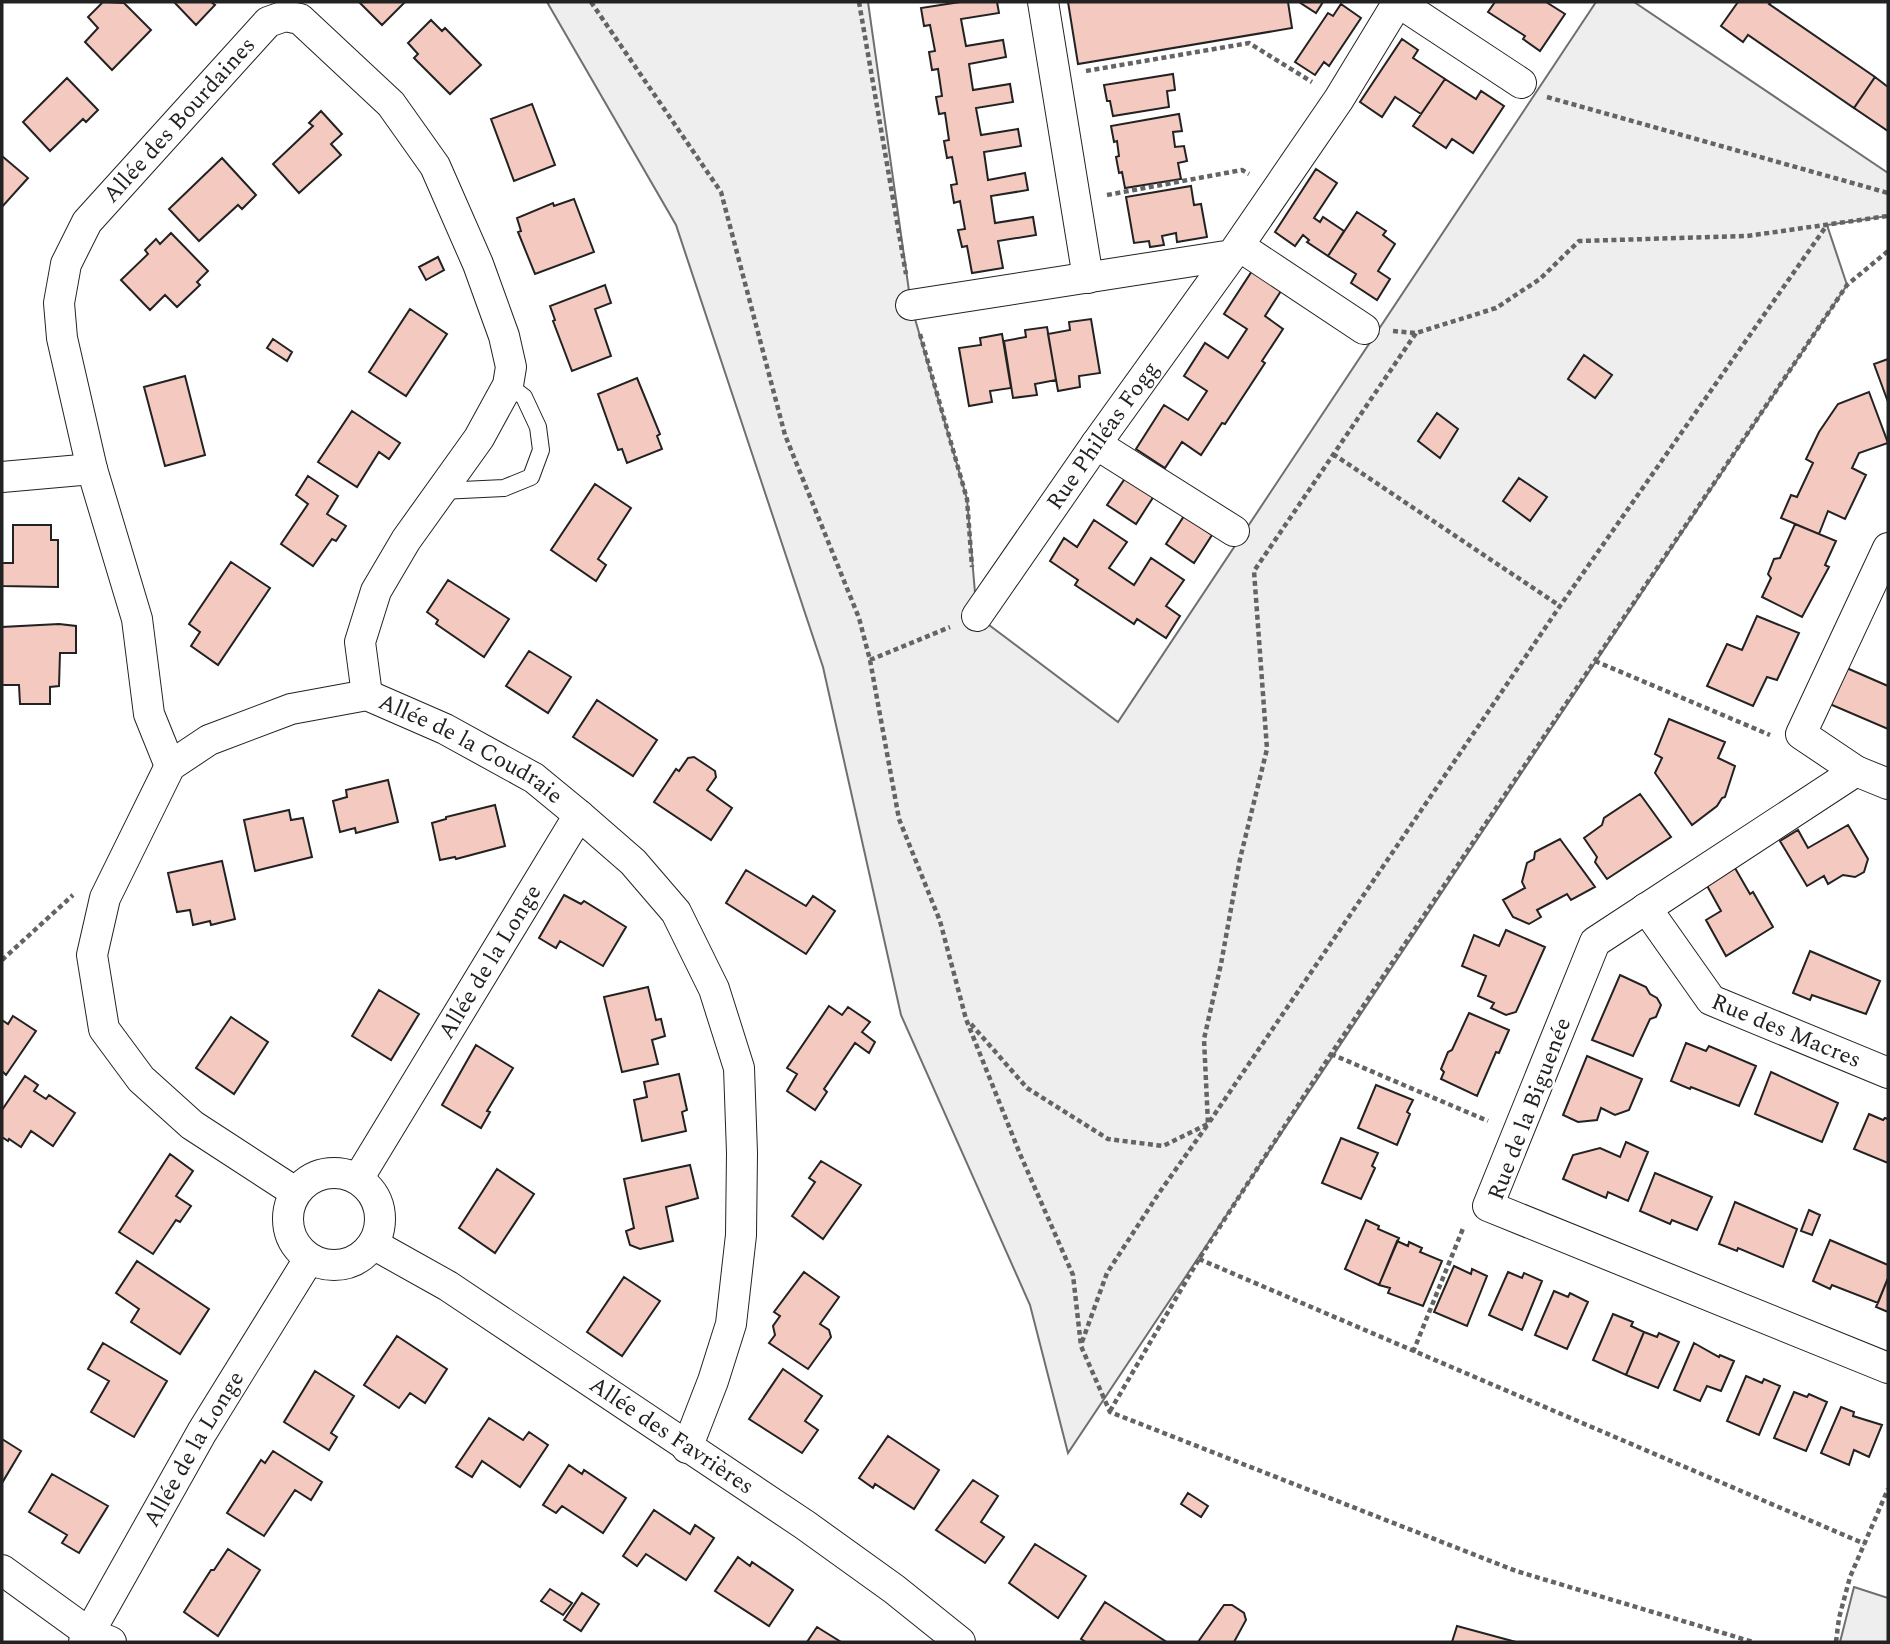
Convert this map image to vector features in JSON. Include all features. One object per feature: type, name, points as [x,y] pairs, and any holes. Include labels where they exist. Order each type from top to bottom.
[{"type":"street","points":[[1043,2],[1088,278]]},
{"type":"street","points":[[1398,2],[1521,83]]},
{"type":"street","name":"Rue Philéas Fogg","points":[[976,616],[1339,99],[1398,2]]},
{"type":"street","name":"Allée des Bourdaines","points":[[170,766],[149,714],[137,620],[92,470],[62,338],[59,303],[66,264],[87,222],[268,22],[285,16],[300,19],[391,104],[435,166],[478,264],[504,337],[510,367],[508,385]]},
{"type":"street","points":[[911,305],[1088,278],[1235,250],[1364,329]]},
{"type":"street","points":[[367,695],[360,642],[376,591],[406,540],[479,438],[508,385]]},
{"type":"street","points":[[1096,444],[1234,531]]},
{"type":"street","points":[[2,477],[92,470]]},
{"type":"street","points":[[1888,548],[1801,734],[1856,771],[1888,784]]},
{"type":"street","name":"Allée de la Coudraie","points":[[170,766],[209,740],[291,709],[367,695],[446,729],[534,778],[633,862],[676,912],[714,989],[739,1068],[742,1153],[741,1235],[731,1324],[687,1448]]},
{"type":"street","points":[[170,766],[105,898],[92,956],[104,1029],[141,1079],[192,1125],[295,1192]]},
{"type":"street","name":"Rue de la Biguenée","points":[[1856,771],[1595,942],[1488,1206],[1888,1368]]},
{"type":"street","name":"Allée de la Longe","points":[[358,1179],[579,816]]},
{"type":"street","name":"Rue des Macres","points":[[1646,908],[1711,1000],[1888,1073]]},
{"type":"street","points":[[345,1174],[358,1179],[377,1201],[379,1230],[373,1244],[364,1255],[337,1266],[322,1265],[309,1259],[297,1249],[290,1236],[287,1221],[295,1192],[317,1175],[345,1174]]},
{"type":"street","name":"Allée des Favrières","points":[[373,1244],[448,1286],[805,1525],[894,1589],[960,1642]]},
{"type":"street","name":"Allée de la Longe","points":[[94,1639],[202,1432],[309,1259]]},
{"type":"street","points":[[2,1570],[94,1639]]},
{"type":"lane","points":[[441,491],[504,488],[531,477],[541,450],[538,428],[524,397],[508,385]]},
{"type":"path","points":[[591,2],[721,192],[785,435],[859,618],[870,660],[899,818],[940,921],[966,1019],[1020,1154],[1073,1275],[1081,1346],[1110,1412],[1516,1571],[1754,1642]]},
{"type":"path","points":[[1054,77],[1249,43],[1339,99]]},
{"type":"path","points":[[1521,83],[1542,96],[1888,194]]},
{"type":"path","points":[[1075,200],[1242,170],[1275,191]]},
{"type":"path","points":[[1364,329],[1416,333],[1496,308],[1540,279],[1579,241],[1747,236],[1888,216]]},
{"type":"path","points":[[1081,1346],[1107,1273],[1560,606],[1827,225]]},
{"type":"path","points":[[1110,1412],[1199,1259],[1331,1054],[1847,285],[1888,251]]},
{"type":"path","points":[[1208,1124],[1204,1039],[1240,859],[1267,749],[1254,571],[1416,333]]},
{"type":"path","points":[[1334,454],[1560,606]]},
{"type":"path","points":[[870,660],[976,616]]},
{"type":"path","points":[[1595,661],[1776,738],[1801,734]]},
{"type":"path","points":[[2,960],[81,887]]},
{"type":"path","points":[[966,1019],[1027,1088],[1108,1139],[1163,1146],[1208,1124]]},
{"type":"path","points":[[1331,1054],[1518,1133]]},
{"type":"path","points":[[1413,1352],[1470,1211],[1488,1206]]},
{"type":"path","points":[[1199,1259],[1865,1544]]},
{"type":"path","points":[[1836,1642],[1839,1618],[1850,1577],[1888,1489]]},
{"type":"shaded area","points":[[547,2],[868,2],[911,305],[967,499],[977,616],[1118,722],[1596,2],[1634,2],[1888,173],[1888,216],[1827,225],[1847,285],[1068,1453],[1030,1305],[901,1015],[823,667],[676,225]]},
{"type":"shaded area","points":[[1854,1587],[1888,1598],[1888,1642],[1840,1642]]},
{"type":"building","points":[[103,2],[124,3],[151,30],[112,70],[85,42],[98,28],[88,17]]},
{"type":"building","points":[[174,2],[211,2],[215,5],[196,25]]},
{"type":"building","points":[[359,2],[405,2],[382,25]]},
{"type":"building","points":[[960,2],[997,2],[999,13],[961,19],[966,46],[1003,40],[1006,57],[969,64],[973,90],[1010,84],[1013,102],[976,108],[981,135],[1018,129],[1021,146],[984,152],[988,180],[1025,173],[1028,190],[991,196],[995,223],[1033,217],[1036,235],[998,241],[1003,268],[972,273],[967,246],[962,247],[958,230],[965,229],[960,201],[954,203],[951,185],[957,184],[952,157],[947,158],[944,141],[949,140],[945,113],[939,114],[936,97],[942,96],[938,69],[932,70],[929,52],[935,51],[930,25],[924,26],[921,8]]},
{"type":"building","points":[[1068,2],[1288,2],[1292,28],[1078,64]]},
{"type":"building","points":[[1299,2],[1323,2],[1316,13]]},
{"type":"building","points":[[1495,2],[1546,2],[1565,14],[1540,51],[1523,39],[1525,36],[1488,12]]},
{"type":"building","points":[[1738,2],[1771,2],[1769,4],[1875,77],[1854,108],[1748,35],[1743,42],[1721,26]]},
{"type":"building","points":[[1341,4],[1361,18],[1329,66],[1324,62],[1315,75],[1295,62],[1328,13],[1333,16]]},
{"type":"building","points":[[431,20],[442,31],[445,28],[481,65],[450,94],[414,58],[418,54],[408,43]]},
{"type":"building","points":[[1402,39],[1418,50],[1413,58],[1445,79],[1421,114],[1395,97],[1382,117],[1360,102]]},
{"type":"building","points":[[1173,74],[1175,90],[1167,91],[1169,107],[1113,116],[1104,85]]},
{"type":"building","points":[[1875,77],[1888,87],[1888,131],[1854,108]]},
{"type":"building","points":[[67,78],[98,110],[86,122],[83,119],[50,151],[23,122]]},
{"type":"building","points":[[1445,79],[1476,99],[1481,91],[1504,106],[1473,153],[1452,139],[1446,148],[1413,126]]},
{"type":"building","points":[[532,104],[555,165],[514,181],[491,119]]},
{"type":"building","points":[[321,111],[342,134],[331,144],[341,155],[299,193],[273,164],[313,126],[309,123]]},
{"type":"building","points":[[1179,114],[1182,131],[1173,132],[1175,147],[1184,146],[1187,161],[1178,163],[1181,179],[1125,188],[1116,157],[1119,156],[1117,141],[1114,142],[1111,126]]},
{"type":"building","points":[[2,156],[28,178],[2,207]]},
{"type":"building","points":[[222,158],[256,195],[242,209],[238,205],[199,241],[169,209]]},
{"type":"building","points":[[1316,169],[1337,183],[1314,218],[1320,222],[1323,217],[1344,231],[1328,256],[1307,242],[1309,240],[1303,235],[1295,246],[1275,232]]},
{"type":"building","points":[[1191,186],[1194,205],[1201,204],[1207,237],[1177,242],[1176,233],[1162,236],[1164,245],[1150,247],[1149,241],[1134,243],[1126,197]]},
{"type":"building","points":[[574,199],[594,252],[535,274],[518,232],[521,231],[517,218],[553,203],[554,206]]},
{"type":"building","points":[[1357,212],[1386,231],[1383,235],[1395,244],[1378,271],[1390,279],[1377,300],[1351,283],[1356,274],[1328,256]]},
{"type":"building","points":[[171,233],[208,271],[197,282],[200,285],[177,307],[165,295],[150,310],[121,280],[148,254],[145,250],[156,239],[160,244]]},
{"type":"building","points":[[438,257],[444,270],[426,280],[419,267]]},
{"type":"building","points":[[1252,271],[1281,291],[1265,316],[1283,329],[1262,361],[1265,363],[1201,455],[1182,442],[1165,468],[1136,449],[1164,405],[1188,420],[1207,391],[1184,376],[1205,343],[1228,358],[1247,329],[1224,314]]},
{"type":"building","points":[[605,285],[611,303],[595,309],[611,356],[572,371],[550,306]]},
{"type":"building","points":[[410,309],[447,334],[406,396],[369,372]]},
{"type":"building","points":[[1091,319],[1100,373],[1079,376],[1080,387],[1058,391],[1048,334],[1070,330],[1069,322]]},
{"type":"building","points":[[1047,327],[1056,380],[1035,384],[1037,395],[1013,398],[1004,341],[1026,337],[1025,330]]},
{"type":"building","points":[[1002,334],[1011,388],[990,391],[992,402],[969,406],[959,348],[981,345],[980,338]]},
{"type":"building","points":[[273,339],[292,352],[287,361],[267,348]]},
{"type":"building","points":[[1584,355],[1612,375],[1595,398],[1568,379]]},
{"type":"building","points":[[1888,359],[1888,402],[1874,364]]},
{"type":"building","points":[[185,376],[205,455],[165,466],[144,387]]},
{"type":"building","points":[[637,378],[660,434],[657,436],[662,449],[627,463],[622,449],[618,450],[598,394]]},
{"type":"building","points":[[1869,392],[1888,443],[1859,453],[1852,468],[1866,475],[1845,519],[1828,511],[1819,534],[1781,518],[1791,495],[1797,497],[1813,463],[1806,459],[1819,432],[1838,404]]},
{"type":"building","points":[[352,411],[400,443],[389,459],[379,452],[357,487],[318,462]]},
{"type":"building","points":[[1437,413],[1458,429],[1440,458],[1418,441]]},
{"type":"building","points":[[308,476],[338,496],[327,514],[346,526],[336,541],[332,539],[313,566],[281,544],[308,504],[296,495]]},
{"type":"building","points":[[1126,477],[1154,496],[1136,524],[1107,505]]},
{"type":"building","points":[[1519,478],[1547,497],[1530,521],[1503,501]]},
{"type":"building","points":[[595,484],[631,508],[598,559],[606,565],[596,581],[551,550]]},
{"type":"building","points":[[1184,516],[1212,535],[1194,563],[1166,544]]},
{"type":"building","points":[[1094,520],[1127,542],[1109,568],[1134,585],[1151,558],[1184,580],[1166,606],[1180,616],[1166,638],[1137,619],[1134,624],[1075,585],[1078,580],[1050,561],[1064,538],[1077,547]]},
{"type":"building","points":[[1795,524],[1836,541],[1825,565],[1829,567],[1802,617],[1762,597],[1771,578],[1768,574],[1774,559],[1780,558]]},
{"type":"building","points":[[13,525],[51,525],[51,540],[58,540],[58,587],[2,586],[2,563],[13,563]]},
{"type":"building","points":[[231,562],[270,588],[218,665],[191,646],[200,632],[189,624]]},
{"type":"building","points":[[448,580],[509,619],[484,657],[436,624],[438,620],[427,612]]},
{"type":"building","points":[[1757,616],[1799,633],[1777,680],[1767,677],[1753,706],[1707,686],[1727,644],[1742,650]]},
{"type":"building","points":[[59,624],[76,626],[76,653],[60,653],[59,686],[50,687],[50,704],[20,704],[19,685],[2,685],[2,627]]},
{"type":"building","points":[[529,651],[571,677],[548,713],[506,686]]},
{"type":"building","points":[[1842,666],[1888,686],[1888,729],[1825,702]]},
{"type":"building","points":[[597,700],[657,740],[633,776],[573,737]]},
{"type":"building","points":[[1669,719],[1725,742],[1718,758],[1735,766],[1725,797],[1692,825],[1655,773],[1662,758],[1655,754]]},
{"type":"building","points":[[694,757],[715,771],[716,777],[707,790],[732,808],[711,840],[654,802],[676,769],[679,771],[688,758]]},
{"type":"building","points":[[388,780],[398,822],[356,833],[355,828],[340,832],[333,801],[347,797],[346,790]]},
{"type":"building","points":[[1640,794],[1671,837],[1607,879],[1595,862],[1597,857],[1584,838],[1602,825],[1604,818]]},
{"type":"building","points":[[495,805],[505,846],[456,859],[440,860],[432,823]]},
{"type":"building","points":[[289,810],[291,820],[303,818],[312,857],[255,871],[244,820]]},
{"type":"building","points":[[1848,825],[1868,859],[1864,872],[1855,877],[1843,875],[1828,884],[1824,876],[1807,886],[1780,841],[1798,830],[1808,848]]},
{"type":"building","points":[[1560,839],[1595,887],[1571,900],[1567,894],[1537,910],[1541,917],[1529,924],[1513,917],[1503,900],[1525,888],[1522,882],[1527,863],[1534,859],[1535,852]]},
{"type":"building","points":[[222,861],[235,919],[211,925],[210,921],[193,925],[190,910],[177,912],[168,873]]},
{"type":"building","points":[[1735,868],[1750,894],[1753,892],[1773,927],[1726,956],[1706,920],[1721,911],[1706,884]]},
{"type":"building","points":[[746,870],[806,906],[813,896],[835,911],[806,954],[726,903]]},
{"type":"building","points":[[564,895],[581,904],[584,901],[626,927],[603,966],[560,941],[556,948],[539,938]]},
{"type":"building","points":[[1506,930],[1545,947],[1516,1012],[1506,1015],[1491,1008],[1494,1003],[1478,996],[1486,976],[1462,966],[1474,935],[1499,946]]},
{"type":"building","points":[[1810,951],[1880,981],[1866,1014],[1812,995],[1810,1000],[1793,993]]},
{"type":"building","points":[[1620,975],[1646,987],[1661,1005],[1656,1017],[1650,1019],[1633,1056],[1592,1040]]},
{"type":"building","points":[[648,987],[656,1020],[661,1019],[665,1036],[652,1040],[658,1064],[622,1072],[604,997]]},
{"type":"building","points":[[379,990],[419,1014],[391,1060],[352,1036]]},
{"type":"building","points":[[829,1006],[842,1015],[848,1007],[870,1022],[862,1032],[875,1042],[869,1053],[855,1043],[824,1089],[827,1092],[815,1110],[787,1091],[797,1074],[787,1068]]},
{"type":"building","points":[[1469,1013],[1509,1030],[1477,1096],[1441,1079],[1444,1072],[1441,1069],[1448,1052],[1452,1050]]},
{"type":"building","points":[[13,1016],[36,1031],[6,1075],[2,1071],[2,1020],[8,1024]]},
{"type":"building","points":[[231,1017],[268,1042],[234,1094],[196,1068]]},
{"type":"building","points":[[1686,1043],[1706,1051],[1709,1046],[1756,1066],[1739,1106],[1671,1081]]},
{"type":"building","points":[[476,1045],[513,1068],[487,1111],[490,1112],[481,1128],[442,1105]]},
{"type":"building","points":[[1587,1056],[1642,1079],[1629,1110],[1615,1115],[1601,1108],[1597,1120],[1578,1122],[1563,1115]]},
{"type":"building","points":[[1771,1072],[1838,1103],[1822,1142],[1755,1114]]},
{"type":"building","points":[[679,1074],[687,1110],[682,1112],[686,1131],[642,1141],[634,1100],[647,1097],[644,1082]]},
{"type":"building","points":[[25,1076],[38,1085],[34,1091],[46,1099],[49,1095],[75,1113],[53,1146],[31,1131],[21,1147],[2,1137],[2,1110]]},
{"type":"building","points":[[1376,1085],[1413,1100],[1397,1145],[1358,1128]]},
{"type":"building","points":[[1869,1114],[1883,1120],[1888,1119],[1888,1163],[1854,1149]]},
{"type":"building","points":[[1341,1138],[1378,1153],[1372,1166],[1375,1168],[1361,1199],[1322,1183]]},
{"type":"building","points":[[1626,1142],[1648,1152],[1628,1201],[1608,1192],[1606,1198],[1563,1179],[1573,1155],[1600,1148],[1620,1157]]},
{"type":"building","points":[[170,1154],[193,1171],[176,1196],[191,1206],[180,1222],[176,1220],[153,1254],[119,1232]]},
{"type":"building","points":[[821,1161],[861,1185],[823,1239],[792,1216],[815,1182],[809,1178]]},
{"type":"building","points":[[690,1165],[698,1198],[666,1207],[673,1241],[640,1249],[630,1245],[626,1231],[634,1228],[624,1179]]},
{"type":"building","points":[[497,1169],[534,1194],[495,1253],[459,1228]]},
{"type":"building","points":[[1655,1173],[1712,1197],[1697,1230],[1672,1220],[1670,1224],[1640,1211]]},
{"type":"building","points":[[1735,1202],[1797,1229],[1783,1267],[1738,1248],[1737,1251],[1719,1244]]},
{"type":"building","points":[[1809,1210],[1820,1215],[1812,1235],[1801,1231]]},
{"type":"building","points":[[1366,1220],[1379,1226],[1378,1229],[1399,1238],[1379,1285],[1345,1269]]},
{"type":"building","points":[[1830,1240],[1888,1265],[1888,1278],[1878,1303],[1832,1285],[1830,1289],[1813,1281]]},
{"type":"building","points":[[1397,1241],[1408,1246],[1409,1242],[1422,1248],[1420,1252],[1442,1261],[1423,1306],[1388,1293],[1390,1288],[1379,1285]]},
{"type":"building","points":[[137,1261],[209,1309],[180,1354],[131,1322],[139,1309],[116,1293]]},
{"type":"building","points":[[1454,1266],[1471,1274],[1472,1269],[1487,1276],[1467,1326],[1434,1312]]},
{"type":"building","points":[[804,1272],[839,1297],[820,1324],[829,1330],[831,1337],[808,1369],[769,1343],[775,1335],[773,1326],[780,1316],[774,1312]]},
{"type":"building","points":[[1508,1272],[1522,1278],[1524,1273],[1542,1281],[1522,1330],[1489,1315]]},
{"type":"building","points":[[624,1277],[660,1301],[622,1356],[587,1332]]},
{"type":"building","points":[[1888,1278],[1888,1312],[1876,1307]]},
{"type":"building","points":[[1554,1291],[1568,1297],[1570,1293],[1588,1302],[1567,1349],[1535,1335]]},
{"type":"building","points":[[1613,1314],[1633,1322],[1631,1326],[1644,1332],[1626,1375],[1593,1360]]},
{"type":"building","points":[[1644,1332],[1657,1337],[1659,1333],[1679,1342],[1658,1388],[1626,1375]]},
{"type":"building","points":[[397,1336],[447,1369],[425,1403],[410,1393],[399,1408],[364,1385]]},
{"type":"building","points":[[103,1343],[167,1381],[134,1437],[91,1412],[109,1381],[88,1369]]},
{"type":"building","points":[[1694,1343],[1719,1357],[1720,1355],[1734,1361],[1721,1391],[1707,1386],[1700,1401],[1674,1390]]},
{"type":"building","points":[[783,1369],[822,1396],[805,1421],[818,1430],[802,1453],[749,1419]]},
{"type":"building","points":[[315,1371],[354,1396],[331,1433],[337,1437],[329,1450],[284,1422]]},
{"type":"building","points":[[1746,1376],[1762,1383],[1764,1379],[1780,1386],[1759,1435],[1727,1421]]},
{"type":"building","points":[[1794,1392],[1807,1397],[1809,1394],[1827,1402],[1806,1451],[1774,1438]]},
{"type":"building","points":[[1841,1407],[1854,1412],[1853,1416],[1882,1425],[1869,1457],[1854,1450],[1849,1465],[1821,1453]]},
{"type":"building","points":[[489,1418],[523,1440],[529,1432],[548,1445],[520,1487],[482,1461],[472,1477],[456,1467]]},
{"type":"building","points":[[888,1436],[939,1470],[914,1509],[875,1484],[873,1488],[859,1478]]},
{"type":"building","points":[[2,1439],[21,1451],[2,1483]]},
{"type":"building","points":[[273,1451],[322,1482],[311,1500],[295,1490],[264,1536],[227,1513],[261,1460],[265,1463]]},
{"type":"building","points":[[569,1465],[582,1474],[584,1470],[626,1498],[603,1533],[562,1506],[556,1513],[543,1505]]},
{"type":"building","points":[[52,1474],[108,1506],[79,1553],[62,1543],[67,1535],[29,1512]]},
{"type":"building","points":[[973,1480],[998,1496],[981,1522],[1004,1537],[985,1563],[936,1530]]},
{"type":"building","points":[[1188,1493],[1208,1506],[1201,1517],[1181,1504]]},
{"type":"building","points":[[654,1510],[690,1534],[695,1525],[714,1538],[686,1580],[646,1554],[637,1566],[623,1556]]},
{"type":"building","points":[[1035,1544],[1086,1576],[1058,1618],[1009,1583]]},
{"type":"building","points":[[228,1549],[260,1570],[218,1636],[184,1612]]},
{"type":"building","points":[[738,1557],[750,1566],[752,1562],[793,1590],[769,1626],[715,1591]]},
{"type":"building","points":[[550,1589],[572,1603],[563,1615],[541,1601]]},
{"type":"building","points":[[582,1593],[599,1604],[581,1631],[564,1620]]},
{"type":"building","points":[[1105,1602],[1165,1641],[1086,1642],[1081,1639]]},
{"type":"building","points":[[1224,1605],[1232,1605],[1244,1613],[1246,1620],[1234,1642],[1198,1642]]},
{"type":"building","points":[[1457,1626],[1516,1642],[1452,1642]]},
{"type":"building","points":[[817,1627],[841,1642],[807,1642]]}]
